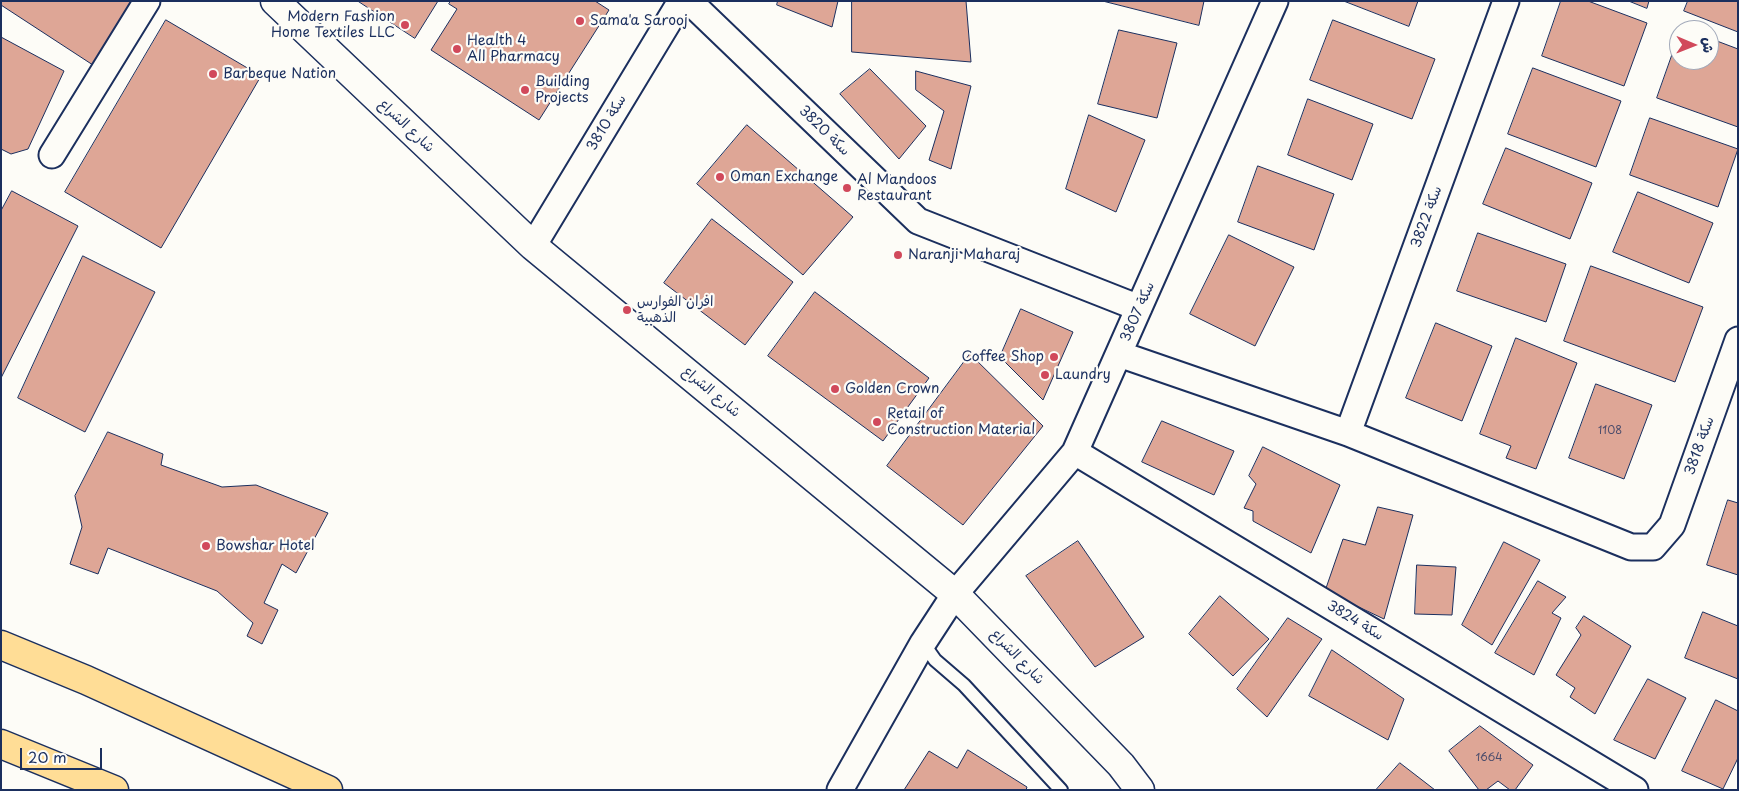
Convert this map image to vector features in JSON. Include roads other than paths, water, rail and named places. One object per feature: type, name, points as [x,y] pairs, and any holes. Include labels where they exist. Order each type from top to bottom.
[{"type":"highway","points":[[1,645],[86,680],[328,790]]},
{"type":"highway","points":[[1,744],[114,790]]},
{"type":"street","points":[[52,155],[148,1]]},
{"type":"street","name":"شارع الشراع","points":[[274,1],[533,246],[956,594],[1121,765],[1140,790]]},
{"type":"street","name":"سكة 3810","points":[[533,246],[681,1]]},
{"type":"street","name":"سكة 3820","points":[[689,1],[918,221],[1139,308]]},
{"type":"street","name":"سكة 3807","points":[[840,790],[923,643],[956,594],[1075,452],[1275,1]]},
{"type":"street","name":"سكة 3822","points":[[1348,433],[1506,1]]},
{"type":"street","name":"سكة 3818","points":[[1348,433],[1630,547],[1653,547],[1672,525],[1738,340]]},
{"type":"street","points":[[1119,354],[1348,433]]},
{"type":"street","name":"سكة 3824","points":[[1075,452],[1635,790]]},
{"type":"lane","points":[[923,643],[935,660],[964,685],[1061,790]]},
{"type":"place","name":"Sama'a Sarooj","points":[[580,21]]},
{"type":"place","name":"Modern Fashion Home Textiles LLC","points":[[405,25]]},
{"type":"place","name":"Health 4 All Pharmacy","points":[[457,49]]},
{"type":"place","name":"Barbeque Nation","points":[[213,74]]},
{"type":"place","name":"Building Projects","points":[[525,90]]},
{"type":"place","name":"Oman Exchange","points":[[720,177]]},
{"type":"place","name":"Al Mandoos Restaurant","points":[[847,188]]},
{"type":"place","name":"Naranji Maharaj","points":[[898,255]]},
{"type":"place","name":"افران الفوارس الذهبية","points":[[627,310]]},
{"type":"place","name":"Coffee Shop","points":[[1054,357]]},
{"type":"place","name":"Laundry","points":[[1045,375]]},
{"type":"place","name":"Golden Crown","points":[[835,389]]},
{"type":"place","name":"Retail of Construction Material","points":[[877,422]]},
{"type":"place","name":"Bowshar Hotel","points":[[206,546]]}]
